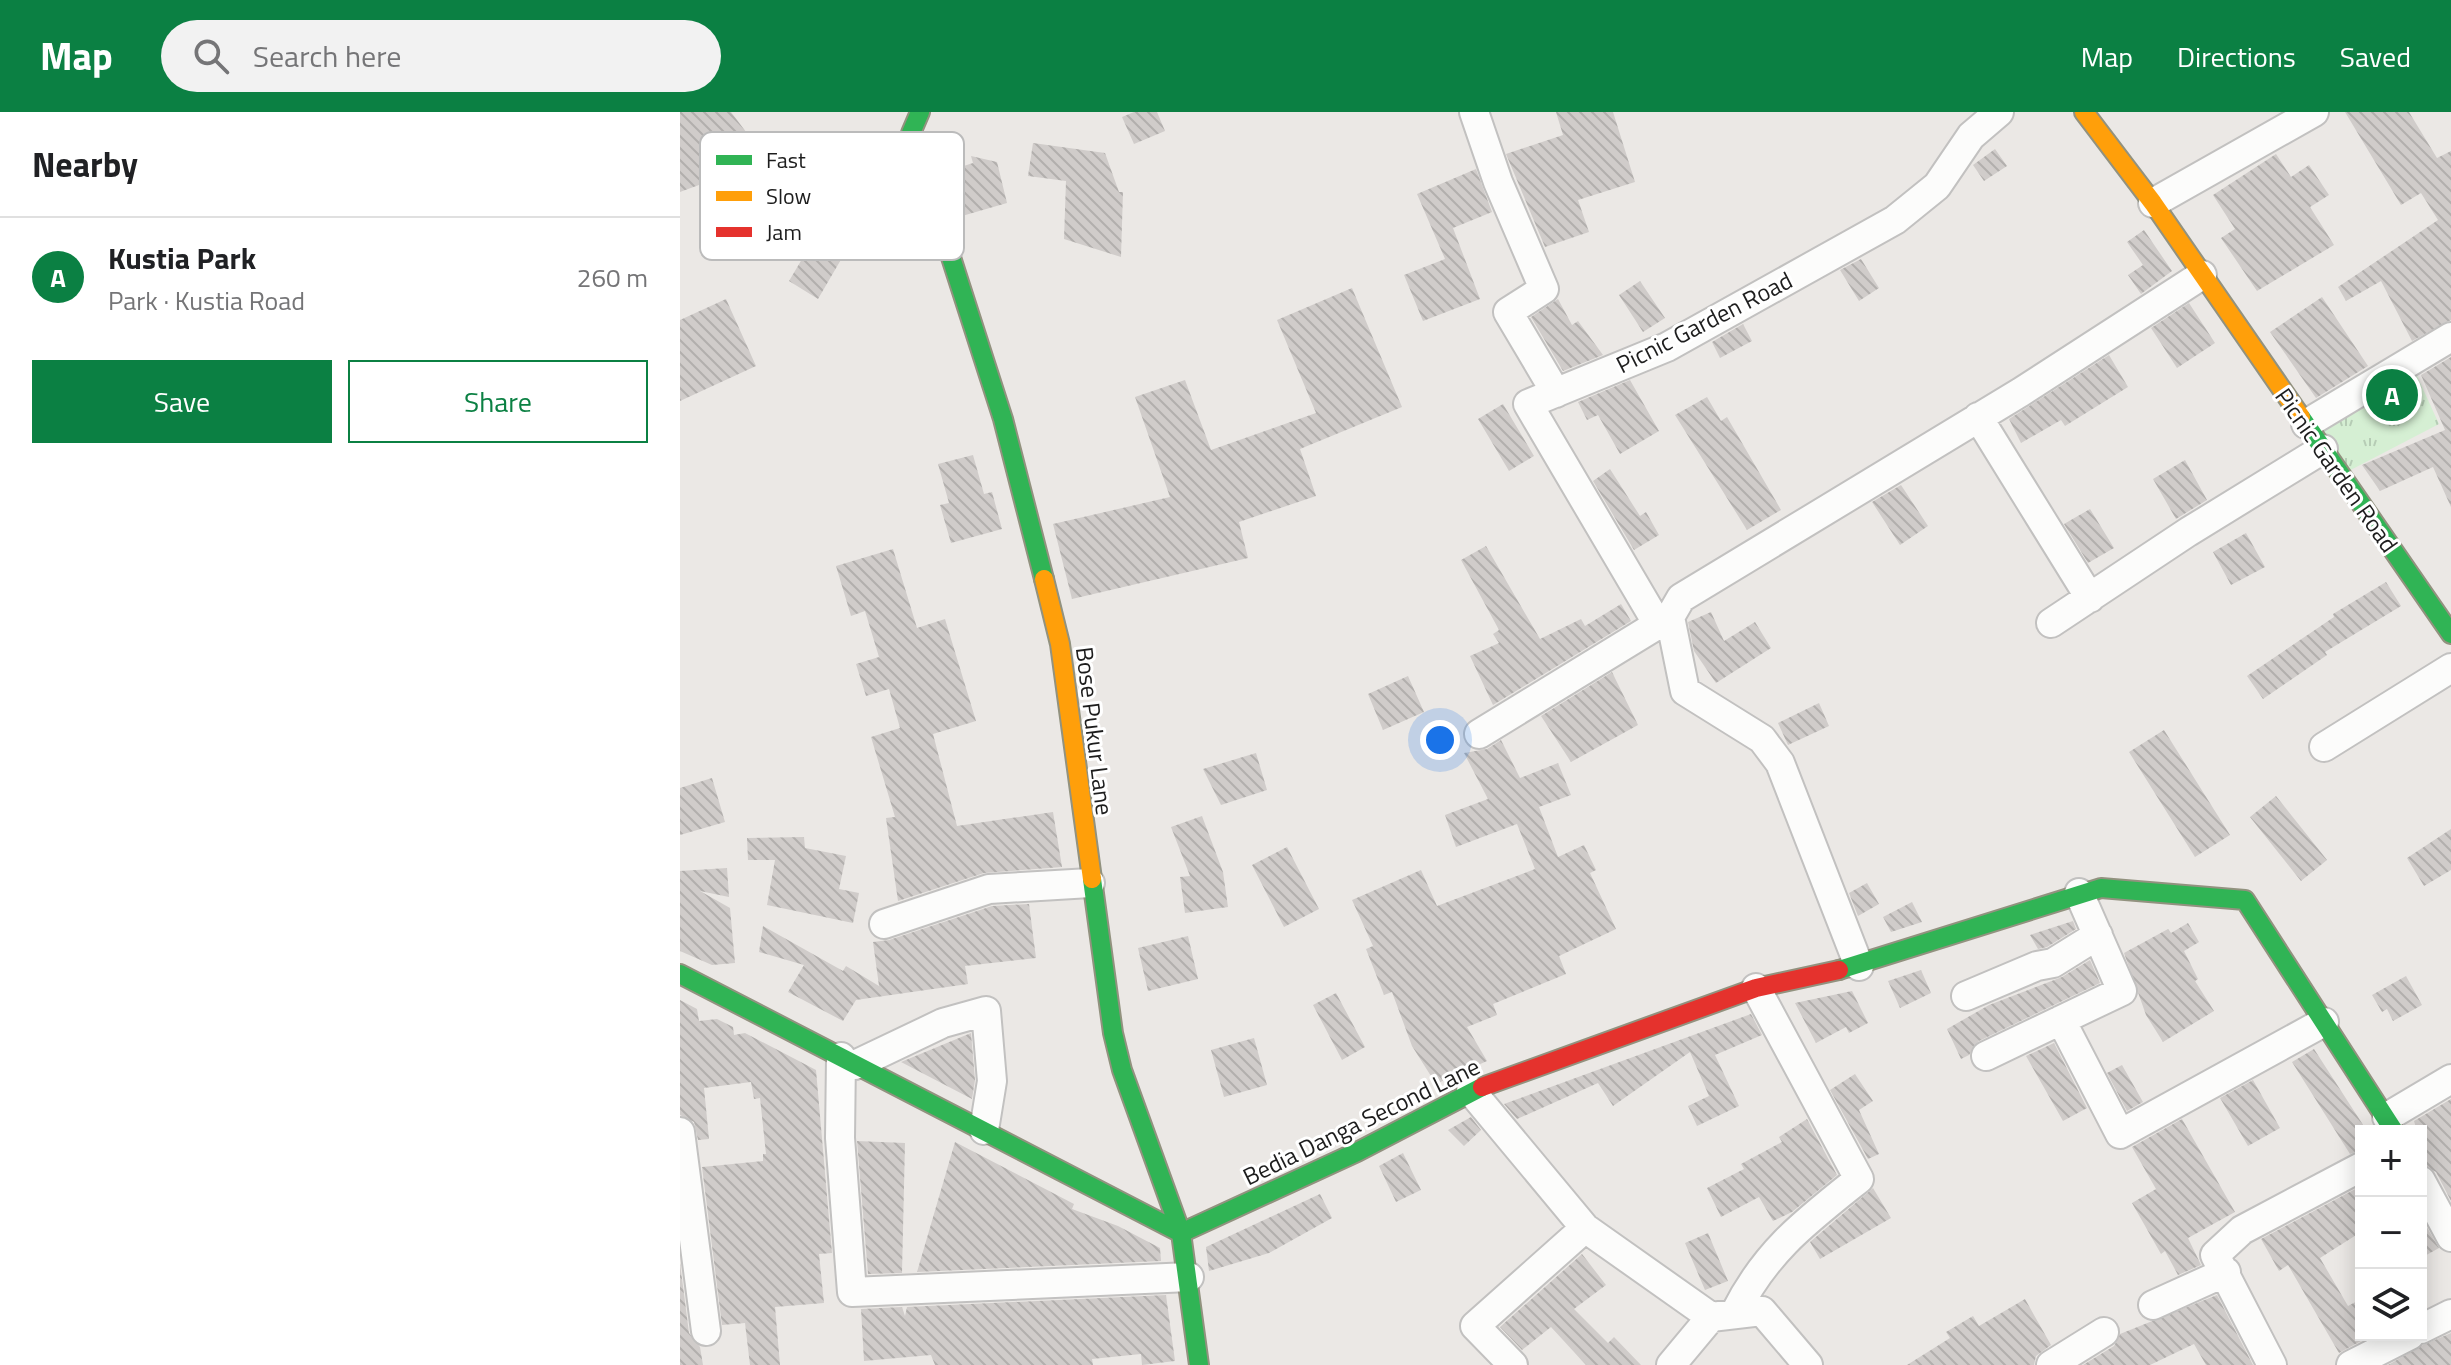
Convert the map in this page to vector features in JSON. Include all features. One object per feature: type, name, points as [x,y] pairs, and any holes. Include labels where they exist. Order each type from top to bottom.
[{"type":"street","name":"Bose Pukur Lane","points":[[911,132],[920,112]]},
{"type":"street","points":[[1474,112],[1498,182],[1544,289],[1508,312],[1556,393]]},
{"type":"street","name":"Picnic Garden Road","points":[[1670,617],[1657,623],[1528,404],[1667,347],[1895,220],[1937,186],[1971,136],[1999,112]]},
{"type":"street","name":"Picnic Garden Road","points":[[2084,112],[2153,203],[2451,634]]},
{"type":"street","points":[[2153,203],[2314,112]]},
{"type":"street","name":"Bose Pukur Lane","points":[[952,260],[1003,419],[1060,644],[1090,883],[1122,1070],[1181,1233],[1199,1365]]},
{"type":"street","points":[[1479,734],[1670,617],[1681,598],[1978,417],[2202,275]]},
{"type":"street","points":[[2306,424],[2451,337]]},
{"type":"street","points":[[1978,417],[2090,598]]},
{"type":"street","points":[[2051,623],[2323,449]]},
{"type":"street","points":[[1670,617],[1685,691],[1762,739],[1780,763],[1859,966]]},
{"type":"street","points":[[2324,747],[2451,668]]},
{"type":"street","points":[[884,924],[989,889],[1090,883]]},
{"type":"street","points":[[1986,1056],[2122,991],[2098,935],[2090,890],[2245,900],[2390,1124],[2451,1079]]},
{"type":"street","name":"Bedia Danga Second Lane","points":[[1181,1233],[1357,1152],[1471,1091],[1756,988],[1859,966],[2090,890]]},
{"type":"street","points":[[1966,996],[2037,966],[2053,963],[2098,935]]},
{"type":"street","points":[[680,974],[1181,1233]]},
{"type":"street","points":[[1671,1365],[1723,1315],[1779,1246],[1859,1179],[1756,988]]},
{"type":"street","points":[[848,1061],[943,1023],[986,1011],[992,1081],[984,1130]]},
{"type":"street","points":[[2061,1020],[2120,1134],[2324,1022]]},
{"type":"street","points":[[848,1061],[840,1138],[852,1292],[1189,1277]]},
{"type":"street","points":[[1471,1091],[1585,1228],[1723,1315],[1762,1311],[1808,1365]]},
{"type":"street","points":[[680,1132],[706,1331]]},
{"type":"street","points":[[2272,1365],[2215,1255],[2242,1230],[2355,1170]]},
{"type":"street","points":[[2427,1192],[2451,1237]]},
{"type":"street","points":[[1513,1365],[1475,1326],[1585,1228]]},
{"type":"street","points":[[2153,1305],[2226,1272]]},
{"type":"street","points":[[2427,1326],[2451,1314]]},
{"type":"street","points":[[2051,1365],[2104,1332]]},
{"type":"street","points":[[2351,1365],[2398,1341]]},
{"type":"green space","points":[[2412,365],[2439,424],[2341,475],[2306,424]]},
{"type":"building","points":[[680,112],[731,112],[746,132],[700,132],[700,185],[680,192]]},
{"type":"building","points":[[1134,112],[1157,112],[1165,131],[1134,144],[1122,117]]},
{"type":"building","points":[[1556,112],[1613,112],[1635,182],[1578,200],[1589,232],[1545,247],[1506,154],[1563,135]]},
{"type":"building","points":[[2345,112],[2409,112],[2437,158],[2451,151],[2451,320],[2412,341],[2381,281],[2346,301],[2338,287],[2438,220],[2421,193],[2401,205]]},
{"type":"building","points":[[1033,143],[1105,153],[1119,192],[1123,192],[1121,257],[1064,239],[1066,181],[1028,176]]},
{"type":"building","points":[[1995,149],[2007,166],[1984,181],[1973,165]]},
{"type":"building","points":[[2276,154],[2291,177],[2309,165],[2329,195],[2310,207],[2334,245],[2257,291],[2221,238],[2235,229],[2213,195]]},
{"type":"building","points":[[971,156],[997,162],[1007,203],[964,215],[964,166],[973,163]]},
{"type":"building","points":[[1476,169],[1492,212],[1453,228],[1480,299],[1423,321],[1404,275],[1445,259],[1417,194]]},
{"type":"building","points":[[2144,230],[2172,271],[2141,294],[2128,275],[2143,265],[2127,242]]},
{"type":"building","points":[[1861,259],[1879,288],[1859,301],[1840,270]]},
{"type":"building","points":[[801,260],[841,260],[818,299],[789,281]]},
{"type":"building","points":[[1640,281],[1665,318],[1643,332],[1619,295]]},
{"type":"building","points":[[1352,288],[1402,407],[1300,449],[1316,496],[1239,522],[1248,558],[1072,599],[1053,524],[1170,497],[1135,397],[1185,380],[1211,450],[1316,413],[1277,320]]},
{"type":"building","points":[[2322,297],[2368,366],[2316,398],[2270,332]]},
{"type":"building","points":[[726,299],[756,366],[680,401],[680,320]]},
{"type":"building","points":[[1558,299],[1572,325],[1578,321],[1603,355],[1563,371],[1531,317]]},
{"type":"building","points":[[2189,303],[2215,343],[2177,368],[2151,328]]},
{"type":"building","points":[[1743,324],[1752,341],[1720,358],[1712,342]]},
{"type":"building","points":[[2109,355],[2128,387],[2065,426],[2061,420],[2021,443],[2009,419]]},
{"type":"building","points":[[2451,357],[2451,507],[2433,467],[2380,491],[2362,465],[2445,430],[2421,375]]},
{"type":"building","points":[[1630,380],[1659,431],[1620,454],[1598,415],[1587,420],[1578,402]]},
{"type":"building","points":[[1707,397],[1721,421],[1727,417],[1781,510],[1747,530],[1675,415]]},
{"type":"building","points":[[1503,404],[1534,456],[1509,471],[1478,419]]},
{"type":"building","points":[[973,455],[984,494],[992,492],[1002,529],[951,543],[940,505],[949,503],[938,464]]},
{"type":"building","points":[[2185,460],[2207,500],[2176,519],[2153,479]]},
{"type":"building","points":[[1610,469],[1640,516],[1646,512],[1659,535],[1634,550],[1593,481]]},
{"type":"building","points":[[1901,485],[1928,526],[1900,545],[1872,502]]},
{"type":"building","points":[[2090,509],[2114,548],[2088,563],[2064,524]]},
{"type":"building","points":[[2246,533],[2265,567],[2231,585],[2213,552]]},
{"type":"building","points":[[1486,546],[1540,639],[1581,619],[1585,626],[1621,604],[1631,621],[1493,705],[1470,656],[1499,643],[1493,634],[1499,630],[1461,560]]},
{"type":"building","points":[[893,549],[917,628],[945,619],[976,721],[933,734],[957,826],[1053,812],[1062,867],[984,873],[898,901],[886,818],[895,817],[871,737],[900,728],[889,689],[866,696],[856,664],[879,657],[865,611],[851,616],[836,566]]},
{"type":"building","points":[[2386,582],[2401,606],[2325,652],[2327,655],[2263,699],[2247,676],[2334,617],[2333,614]]},
{"type":"building","points":[[1711,612],[1724,641],[1755,622],[1771,648],[1716,683],[1694,651],[1688,622]]},
{"type":"building","points":[[1612,672],[1638,725],[1571,762],[1541,716]]},
{"type":"building","points":[[1408,676],[1424,712],[1383,730],[1368,694]]},
{"type":"building","points":[[1819,703],[1829,726],[1788,745],[1778,723]]},
{"type":"building","points":[[2164,730],[2230,835],[2195,857],[2129,752]]},
{"type":"building","points":[[1501,740],[1520,778],[1558,763],[1571,795],[1539,807],[1558,857],[1584,845],[1596,870],[1590,873],[1616,929],[1559,956],[1566,974],[1493,1004],[1497,1015],[1467,1027],[1487,1061],[1436,1084],[1412,1046],[1392,992],[1384,995],[1366,949],[1373,946],[1352,900],[1421,870],[1437,906],[1535,869],[1517,824],[1456,847],[1445,815],[1488,799],[1464,753],[1487,749]]},
{"type":"building","points":[[1256,753],[1267,790],[1221,805],[1203,769]]},
{"type":"building","points":[[712,778],[725,822],[680,835],[680,788]]},
{"type":"building","points":[[2276,796],[2327,860],[2301,881],[2250,817]]},
{"type":"building","points":[[1202,816],[1223,872],[1228,907],[1185,913],[1180,877],[1190,876],[1171,827]]},
{"type":"building","points":[[2451,829],[2451,870],[2424,886],[2407,858]]},
{"type":"building","points":[[804,837],[805,848],[846,856],[839,889],[859,893],[853,923],[767,905],[775,860],[748,860],[747,838]]},
{"type":"building","points":[[1287,847],[1319,909],[1284,927],[1252,865]]},
{"type":"building","points":[[727,868],[729,897],[700,891],[730,908],[735,963],[712,965],[680,951],[680,871]]},
{"type":"building","points":[[1867,883],[1879,904],[1858,916],[1849,893]]},
{"type":"building","points":[[1912,902],[1922,922],[1891,932],[1883,917]]},
{"type":"building","points":[[1029,904],[1036,958],[965,966],[968,984],[856,1000],[843,1021],[788,992],[804,965],[759,952],[763,926],[843,971],[846,966],[879,986],[873,942],[889,940],[992,906]]},
{"type":"building","points":[[2073,921],[2076,929],[2047,947],[2038,949],[2030,935]]},
{"type":"building","points":[[2188,923],[2199,942],[2184,951],[2198,979],[2195,981],[2214,1011],[2163,1042],[2146,1015],[2124,953],[2168,929],[2171,933]]},
{"type":"building","points":[[1188,936],[1198,979],[1148,991],[1138,948]]},
{"type":"building","points":[[2090,960],[2100,983],[1979,1041],[1969,1055],[1961,1059],[1947,1029],[1989,1005],[2062,977]]},
{"type":"building","points":[[1921,970],[1931,993],[1900,1008],[1888,981]]},
{"type":"building","points":[[2406,976],[2422,1005],[2393,1021],[2387,1009],[2382,1012],[2372,995]]},
{"type":"building","points":[[1852,991],[1868,1023],[1849,1033],[1846,1027],[1816,1043],[1795,1003]]},
{"type":"building","points":[[1336,993],[1365,1047],[1342,1060],[1313,1005]]},
{"type":"building","points":[[680,1000],[697,1009],[699,1021],[717,1019],[733,1027],[734,1035],[745,1033],[816,1070],[832,1253],[819,1254],[824,1303],[775,1307],[780,1365],[750,1365],[745,1323],[722,1325],[702,1167],[763,1161],[763,1154],[766,1154],[760,1098],[754,1099],[751,1082],[704,1088],[709,1139],[698,1140],[694,1122],[680,1115]]},
{"type":"building","points":[[1751,1014],[1762,1035],[1715,1055],[1739,1106],[1697,1126],[1688,1106],[1709,1096],[1690,1052],[1613,1106],[1598,1083],[1517,1119],[1504,1104]]},
{"type":"building","points":[[971,1033],[975,1080],[972,1099],[901,1062]]},
{"type":"building","points":[[1254,1038],[1267,1085],[1224,1097],[1211,1050]]},
{"type":"building","points":[[2054,1043],[2087,1108],[2063,1121],[2026,1056]]},
{"type":"building","points":[[2314,1049],[2363,1125],[2355,1125],[2355,1152],[2350,1154],[2292,1062]]},
{"type":"building","points":[[2122,1065],[2143,1102],[2127,1111],[2107,1073]]},
{"type":"building","points":[[1855,1074],[1873,1101],[1859,1110],[1879,1154],[1868,1159],[1830,1090]]},
{"type":"building","points":[[2253,1080],[2280,1128],[2248,1146],[2220,1098]]},
{"type":"building","points":[[2451,1099],[2451,1201],[2436,1172],[2427,1167],[2427,1125],[2415,1125],[2414,1121]]},
{"type":"building","points":[[1471,1117],[1481,1130],[1464,1146],[1448,1130]]},
{"type":"building","points":[[1807,1119],[1837,1175],[1792,1212],[1773,1221],[1759,1197],[1721,1217],[1707,1188],[1744,1169],[1741,1164],[1782,1142],[1779,1137]]},
{"type":"building","points":[[2182,1119],[2235,1212],[2188,1238],[2201,1265],[2178,1275],[2165,1251],[2161,1254],[2132,1203],[2156,1189],[2132,1147]]},
{"type":"building","points":[[857,1141],[905,1143],[902,1273],[868,1274]]},
{"type":"building","points":[[955,1142],[1074,1204],[1072,1209],[1118,1226],[1160,1248],[1161,1261],[917,1272]]},
{"type":"building","points":[[1403,1153],[1421,1190],[1396,1202],[1379,1166]]},
{"type":"building","points":[[1873,1188],[1891,1218],[1820,1259],[1810,1242]]},
{"type":"building","points":[[2355,1189],[2355,1236],[2320,1258],[2348,1306],[2355,1302],[2355,1341],[2361,1341],[2339,1353],[2288,1265],[2279,1271],[2261,1239]]},
{"type":"building","points":[[1320,1194],[1332,1218],[1269,1253],[1209,1271],[1206,1247]]},
{"type":"building","points":[[2427,1227],[2439,1248],[2427,1255]]},
{"type":"building","points":[[1708,1233],[1728,1281],[1705,1290],[1685,1243]]},
{"type":"building","points":[[1582,1254],[1606,1285],[1574,1309],[1608,1343],[1614,1337],[1641,1365],[1586,1365],[1551,1327],[1522,1350],[1500,1327]]},
{"type":"building","points":[[680,1263],[689,1333],[700,1347],[703,1365],[680,1365]]},
{"type":"building","points":[[1166,1295],[1175,1361],[1142,1365],[1141,1354],[1092,1359],[1093,1365],[935,1365],[931,1355],[864,1361],[861,1309],[902,1307],[905,1316],[907,1307]]},
{"type":"building","points":[[2217,1295],[2253,1365],[2206,1365],[2194,1344],[2150,1365],[2083,1365],[2114,1346],[2120,1334]]},
{"type":"building","points":[[2025,1299],[2051,1345],[2036,1356],[2034,1365],[1907,1365],[1950,1338],[1946,1332],[1973,1316],[1979,1326]]},
{"type":"building","points":[[2451,1333],[2451,1365],[2388,1365],[2423,1345]]},
{"type":"traffic: fast","points":[[911,132],[920,112]]},
{"type":"traffic: fast","points":[[952,260],[1003,419],[1044,579]]},
{"type":"traffic: fast","points":[[2301,417],[2451,634]]},
{"type":"traffic: fast","points":[[1092,879],[1113,1033],[1122,1070],[1181,1233],[1199,1365]]},
{"type":"traffic: fast","points":[[1839,970],[2101,888],[2245,900],[2390,1125]]},
{"type":"traffic: fast","points":[[680,974],[1181,1233],[1357,1152],[1482,1087]]},
{"type":"traffic: slow","points":[[2084,112],[2153,203],[2301,417]]},
{"type":"traffic: slow","points":[[1044,579],[1060,644],[1092,879]]},
{"type":"traffic: jam","points":[[1482,1087],[1756,988],[1839,970]]},
{"type":"place","name":"Kustia Park","points":[[2392,395]]}]
